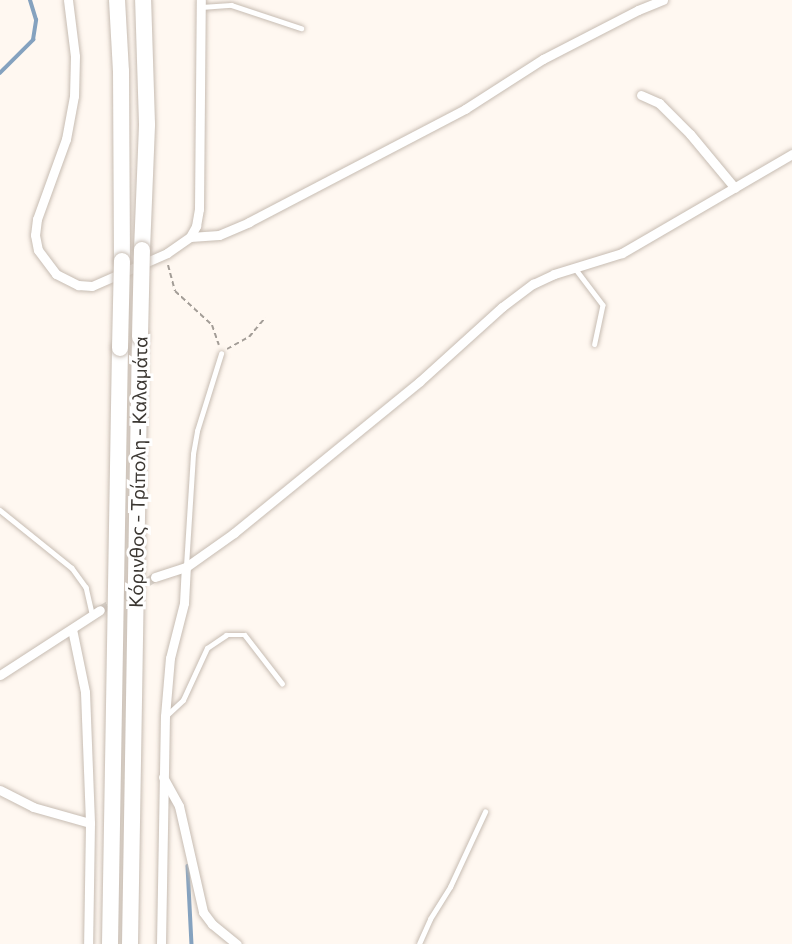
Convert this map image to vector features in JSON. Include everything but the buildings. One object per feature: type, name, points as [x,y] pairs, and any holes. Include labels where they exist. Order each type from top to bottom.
[{"type":"highway","name":"Κόρινθος - Τρίπολη - Καλαμάτα","points":[[110,944],[122,261],[121,71],[117,0]]},
{"type":"highway","name":"Κόρινθος - Τρίπολη - Καλαμάτα","points":[[130,944],[142,250],[147,124],[143,0]]},
{"type":"street","points":[[68,0],[75,56],[74,96],[66,139],[37,219],[38,250],[56,274],[78,285],[92,286],[167,253],[190,237],[196,226],[199,209],[201,4]]},
{"type":"street","points":[[190,237],[219,235],[249,222],[465,109],[542,59],[638,9],[663,0]]},
{"type":"street","points":[[641,95],[659,103],[690,134],[735,188]]},
{"type":"street","points":[[155,577],[186,567],[234,533],[419,382],[517,295],[554,274],[622,253],[792,155]]},
{"type":"street","points":[[161,944],[165,716],[170,658],[184,603],[186,567]]},
{"type":"street","points":[[0,675],[96,613]]},
{"type":"street","points":[[72,629],[85,692],[90,823],[88,944]]},
{"type":"street","points":[[162,776],[179,806],[203,912],[212,924],[237,944]]},
{"type":"street","points":[[0,790],[33,807],[90,823]]},
{"type":"lane","points":[[201,4],[231,5],[301,28]]},
{"type":"lane","points":[[574,268],[603,305],[595,344]]},
{"type":"lane","points":[[186,567],[195,442],[221,354]]},
{"type":"lane","points":[[0,510],[72,568],[86,587],[96,613]]},
{"type":"lane","points":[[165,716],[183,700],[204,652],[222,636],[244,635],[282,683]]},
{"type":"lane","points":[[419,944],[430,919],[450,887],[485,812]]},
{"type":"path","points":[[167,253],[168,274],[175,291],[212,325],[221,354],[249,337],[265,318]]},
{"type":"waterway","points":[[0,73],[33,40],[36,20],[30,0]]},
{"type":"waterway","points":[[188,866],[192,944]]},
{"type":"tunnel","points":[[100,610],[155,577]]}]
